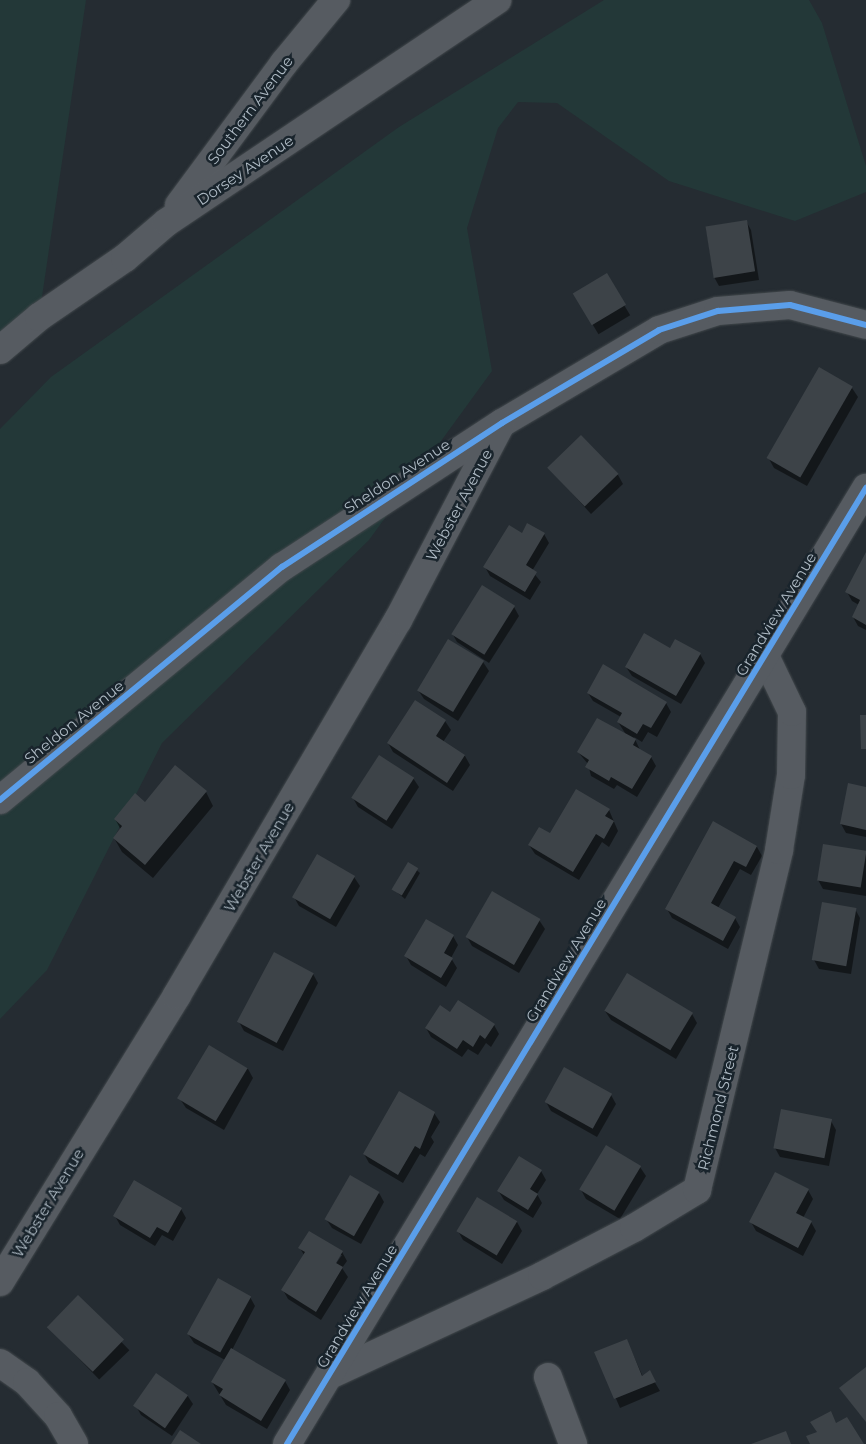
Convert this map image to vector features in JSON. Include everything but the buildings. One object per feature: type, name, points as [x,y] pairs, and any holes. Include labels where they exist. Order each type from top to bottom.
[{"type":"street","name":"Southern Avenue","points":[[167,222],[284,63],[336,0]]},
{"type":"street","name":"Dorsey Avenue","points":[[0,350],[39,317],[125,258],[167,222],[497,0]]},
{"type":"street","name":"Sheldon Avenue","points":[[0,800],[282,567],[502,423],[659,330],[718,311],[790,305],[866,325]]},
{"type":"street","name":"Webster Avenue","points":[[0,1282],[177,995],[388,637],[502,423]]},
{"type":"street","name":"Grandview Avenue","points":[[287,1444],[866,488]]},
{"type":"street","name":"Richmond Street","points":[[330,1375],[542,1276],[634,1228],[698,1190],[777,860],[791,775],[792,712],[765,656]]},
{"type":"street","points":[[0,1363],[28,1382],[58,1416],[74,1444]]},
{"type":"street","points":[[548,1377],[573,1444]]},
{"type":"green space","points":[[0,0],[86,0],[39,317],[0,353]]},
{"type":"green space","points":[[604,0],[809,0],[822,23],[866,166],[866,192],[795,221],[669,181],[557,103],[518,102],[498,128],[467,228],[492,371],[369,540],[162,743],[47,970],[0,1019],[0,429],[51,377],[399,127]]},
{"type":"cycle path","points":[[0,800],[282,567],[502,423],[659,330],[718,311],[790,305],[866,325]]},
{"type":"cycle path","points":[[287,1444],[866,488]]}]
